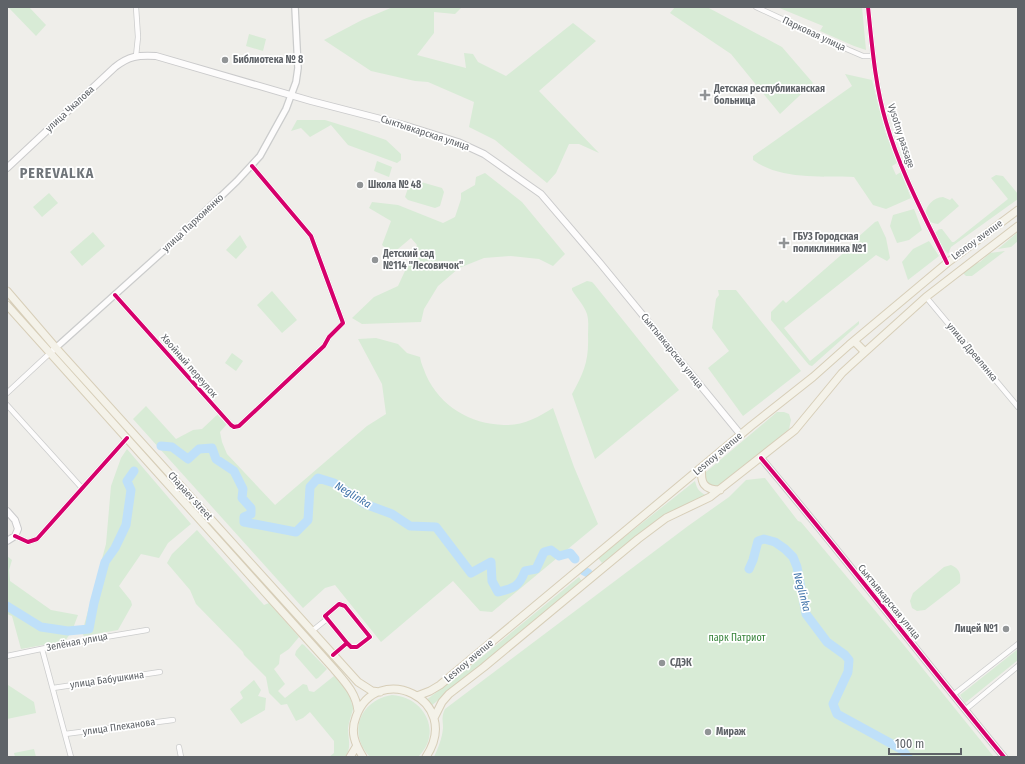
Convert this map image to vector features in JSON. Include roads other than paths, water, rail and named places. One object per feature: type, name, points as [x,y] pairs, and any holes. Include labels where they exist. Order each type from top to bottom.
[{"type":"main road","name":"Сыктывкарская улица","points":[[136,56],[156,56],[291,95],[404,125],[458,142],[484,154],[541,194],[600,263],[741,435]]},
{"type":"main road","name":"улица Чкалова","points":[[7,168],[124,60],[136,56]]},
{"type":"main road","name":"Lesnoy avenue","points":[[417,696],[440,685],[702,467],[813,378],[854,341],[947,263],[1018,210]]},
{"type":"main road","name":"Lesnoy avenue","points":[[434,718],[442,702],[450,694],[484,668],[638,539],[662,521],[710,498],[761,458],[794,430],[842,373],[865,352],[926,297],[1018,226]]},
{"type":"main road","name":"Chapaev street","points":[[7,291],[56,348],[358,682],[372,691],[380,692]]},
{"type":"main road","name":"Chapaev street","points":[[7,305],[338,674],[352,691],[358,711]]},
{"type":"main road","points":[[854,341],[865,352]]},
{"type":"main road","points":[[702,467],[702,478],[705,485],[712,490],[721,490]]},
{"type":"main road","points":[[7,511],[15,520],[18,529],[15,536],[7,541]]},
{"type":"main road","points":[[363,757],[356,747],[353,735],[354,722],[358,711],[367,699],[389,689],[398,689],[407,691],[417,696],[430,709],[434,718],[436,728],[435,738],[432,748],[426,757]]},
{"type":"main road","points":[[350,757],[356,747]]},
{"type":"street","points":[[136,7],[138,37],[136,56]]},
{"type":"street","name":"улица Пархоменко","points":[[7,393],[169,246],[252,166],[271,137],[286,109],[291,95],[298,68],[295,7]]},
{"type":"street","name":"Парковая улица","points":[[756,7],[849,50],[864,56],[873,56]]},
{"type":"street","name":"Vysotny passage","points":[[868,7],[873,56],[885,121],[899,162],[947,263]]},
{"type":"street","name":"Хвойный переулок","points":[[115,295],[231,425],[234,427],[239,426],[255,411],[324,346],[329,338],[344,323],[311,236],[252,166]]},
{"type":"street","name":"улица Древлянка","points":[[926,297],[1018,407]]},
{"type":"street","points":[[7,406],[82,487]]},
{"type":"street","points":[[15,536],[28,542],[37,539],[127,438]]},
{"type":"street","name":"Сыктывкарская улица","points":[[761,458],[1004,757]]},
{"type":"street","points":[[339,604],[344,606],[370,637],[357,647],[350,647],[347,643],[325,616],[339,604]]},
{"type":"street","points":[[312,631],[327,619]]},
{"type":"street","name":"Зелёная улица","points":[[7,656],[147,630]]},
{"type":"street","points":[[333,655],[347,643]]},
{"type":"street","points":[[953,695],[1018,644]]},
{"type":"street","points":[[42,649],[71,757]]},
{"type":"street","points":[[965,710],[1018,666]]},
{"type":"street","name":"улица Бабушкина","points":[[53,688],[160,672]]},
{"type":"street","name":"улица Плеханова","points":[[65,734],[173,720]]},
{"type":"street","points":[[179,747],[181,757]]},
{"type":"waterway","name":"Neglinka","points":[[161,446],[172,447],[188,459],[199,449],[212,448],[216,459],[234,471],[243,489],[242,498],[251,508],[251,514],[244,517],[244,522],[296,532],[308,520],[310,487],[318,478],[334,483],[365,504],[392,514],[410,526],[436,527],[471,573],[491,562],[492,581],[498,592],[518,584],[525,571],[536,569],[544,552],[551,550],[559,556],[570,553],[575,559]]},
{"type":"waterway","name":"Neglinka","points":[[7,606],[41,627],[68,631],[89,629],[105,562],[115,548],[126,525],[131,490],[127,481],[134,471]]},
{"type":"waterway","name":"Neglinka","points":[[749,569],[758,541],[764,539],[775,542],[793,557],[797,567],[806,614],[827,642],[845,655],[849,660],[848,672],[833,704],[837,714],[901,749],[908,757]]},
{"type":"waterway","name":"Neglinka","points":[[584,571],[588,573]]},
{"type":"place","name":"Библиотека № 8","points":[[225,60]]},
{"type":"place","name":"Детская республиканская больница","points":[[705,95]]},
{"type":"place","name":"Школа № 48","points":[[360,185]]},
{"type":"place","name":"ГБУЗ Городская поликлиника №1","points":[[784,243]]},
{"type":"place","name":"Детский сад №114 \"Лесовичок\"","points":[[375,260]]},
{"type":"place","name":"Лицей №1","points":[[1006,629]]},
{"type":"place","name":"СДЭК","points":[[662,663]]},
{"type":"place","name":"Мираж","points":[[708,732]]},
{"type":"district","name":"PEREVALKA","points":[[57,173]]},
{"type":"park label","name":"парк Патриот","points":[[737,638]]}]
